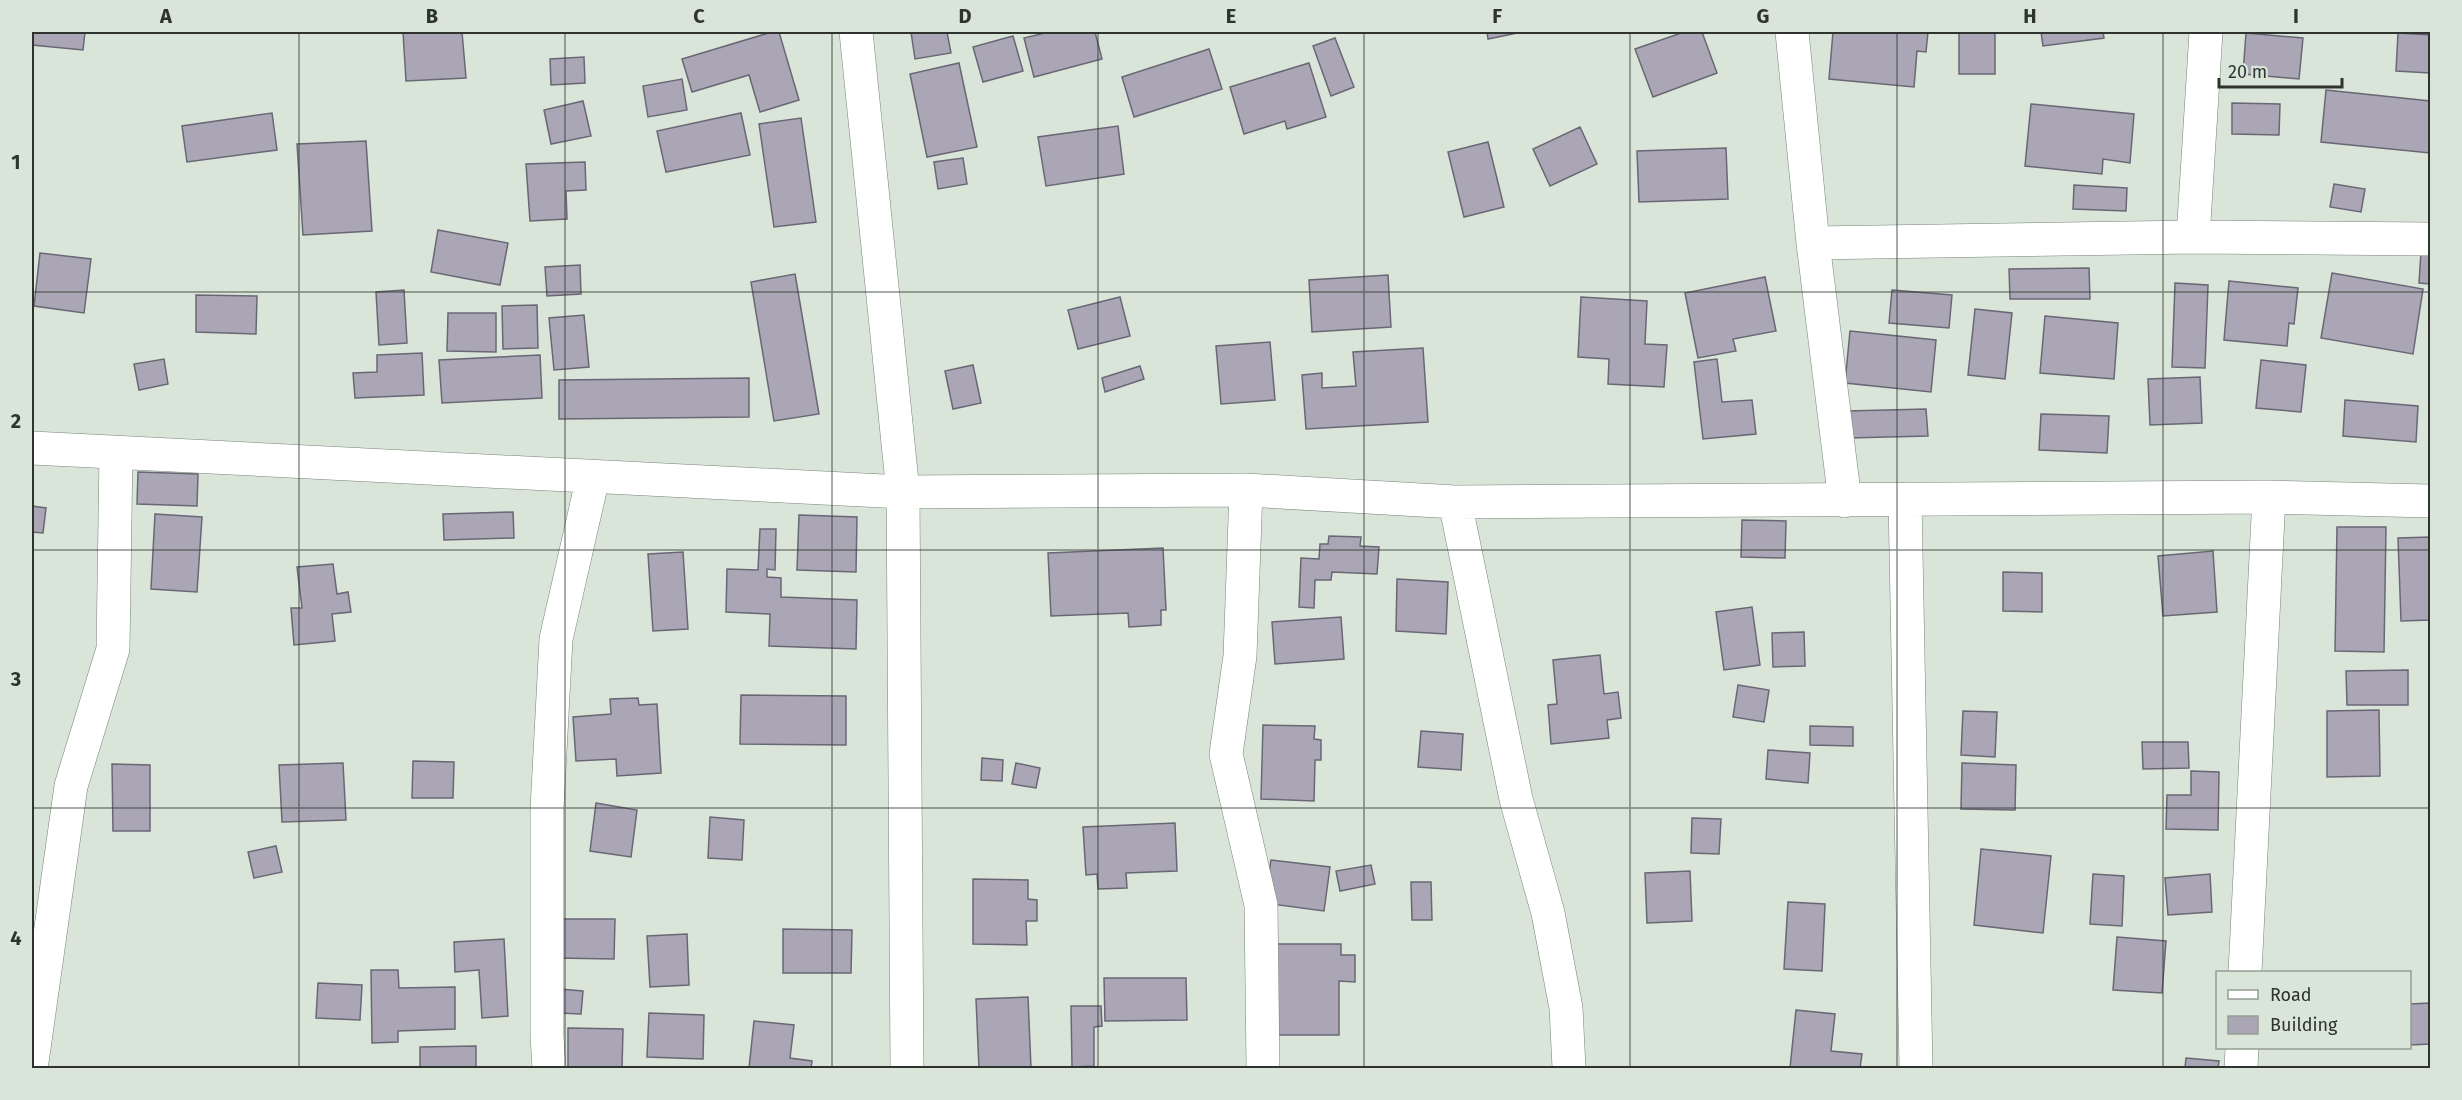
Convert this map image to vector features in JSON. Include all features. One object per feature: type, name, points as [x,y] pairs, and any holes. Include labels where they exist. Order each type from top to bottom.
[{"type":"street","points":[[856,32],[903,492],[907,1068]]},
{"type":"street","points":[[1792,32],[1813,243],[1845,501]]},
{"type":"street","points":[[2193,237],[2206,32]]},
{"type":"street","points":[[1813,243],[2193,237],[2430,239]]},
{"type":"street","points":[[32,448],[903,492],[1246,490],[1455,502],[2269,497],[2430,501]]},
{"type":"street","points":[[32,1062],[70,786],[113,649],[116,453]]},
{"type":"street","points":[[549,1068],[547,809],[556,639],[593,477]]},
{"type":"street","points":[[1246,490],[1240,656],[1226,754],[1261,904],[1263,1068]]},
{"type":"street","points":[[2246,971],[2269,497]]},
{"type":"street","points":[[1905,499],[1916,1068]]},
{"type":"street","points":[[1455,502],[1516,799],[1548,913],[1566,1008],[1569,1068]]},
{"type":"street","points":[[2241,1068],[2242,1049]]},
{"type":"building","points":[[32,32],[85,32],[83,50],[32,45]]},
{"type":"building","points":[[403,32],[462,32],[466,78],[406,81]]},
{"type":"building","points":[[772,32],[779,32],[799,100],[760,112],[749,75],[692,92],[682,59]]},
{"type":"building","points":[[911,32],[947,32],[951,53],[915,59]]},
{"type":"building","points":[[1049,32],[1095,32],[1102,59],[1034,77],[1024,38]]},
{"type":"building","points":[[1487,32],[1522,32],[1488,39]]},
{"type":"building","points":[[1684,32],[1702,32],[1717,73],[1653,97],[1635,49]]},
{"type":"building","points":[[1833,32],[1928,32],[1926,52],[1917,51],[1914,87],[1829,79]]},
{"type":"building","points":[[1959,32],[1995,32],[1995,74],[1959,74]]},
{"type":"building","points":[[2041,32],[2103,32],[2104,38],[2043,46]]},
{"type":"building","points":[[2246,33],[2303,38],[2299,79],[2243,74]]},
{"type":"building","points":[[2398,33],[2430,35],[2430,73],[2396,71]]},
{"type":"building","points":[[1013,36],[1023,71],[983,82],[973,47]]},
{"type":"building","points":[[1335,38],[1354,87],[1331,96],[1313,46]]},
{"type":"building","points":[[1209,49],[1222,89],[1134,117],[1122,77]]},
{"type":"building","points":[[584,57],[585,83],[551,85],[550,59]]},
{"type":"building","points":[[959,63],[977,147],[927,157],[910,74]]},
{"type":"building","points":[[1309,63],[1326,117],[1287,129],[1285,121],[1244,134],[1230,87]]},
{"type":"building","points":[[682,79],[687,110],[648,117],[643,86]]},
{"type":"building","points":[[2326,90],[2430,101],[2430,153],[2321,142]]},
{"type":"building","points":[[583,101],[591,136],[551,144],[544,110]]},
{"type":"building","points":[[2232,103],[2280,104],[2279,135],[2232,134]]},
{"type":"building","points":[[2031,104],[2134,114],[2130,163],[2103,159],[2102,174],[2025,166]]},
{"type":"building","points":[[272,113],[277,150],[187,162],[182,126]]},
{"type":"building","points":[[741,113],[750,155],[666,172],[657,131]]},
{"type":"building","points":[[801,118],[816,222],[774,227],[759,124]]},
{"type":"building","points":[[1118,126],[1124,174],[1046,186],[1038,137]]},
{"type":"building","points":[[1580,127],[1597,164],[1550,186],[1533,149]]},
{"type":"building","points":[[366,141],[372,231],[303,235],[297,144]]},
{"type":"building","points":[[1488,142],[1504,207],[1464,217],[1448,152]]},
{"type":"building","points":[[1726,148],[1728,199],[1639,202],[1637,151]]},
{"type":"building","points":[[963,158],[967,184],[938,189],[934,162]]},
{"type":"building","points":[[585,162],[586,190],[566,191],[567,219],[530,221],[526,164]]},
{"type":"building","points":[[2334,184],[2365,189],[2361,212],[2330,207]]},
{"type":"building","points":[[2074,185],[2127,188],[2126,211],[2073,209]]},
{"type":"building","points":[[438,230],[508,243],[500,285],[431,272]]},
{"type":"building","points":[[2421,252],[2430,252],[2430,284],[2419,283]]},
{"type":"building","points":[[40,253],[91,259],[84,313],[34,306]]},
{"type":"building","points":[[580,265],[581,294],[547,296],[545,267]]},
{"type":"building","points":[[2089,268],[2090,299],[2010,299],[2009,269]]},
{"type":"building","points":[[2332,273],[2423,289],[2413,354],[2321,338]]},
{"type":"building","points":[[795,274],[819,414],[774,421],[751,282]]},
{"type":"building","points":[[1388,275],[1391,327],[1312,332],[1309,280]]},
{"type":"building","points":[[1765,277],[1776,331],[1733,339],[1736,351],[1698,358],[1685,293]]},
{"type":"building","points":[[2229,281],[2298,288],[2294,324],[2289,323],[2287,346],[2224,340]]},
{"type":"building","points":[[2175,283],[2208,285],[2205,368],[2172,367]]},
{"type":"building","points":[[404,290],[407,343],[379,345],[376,292]]},
{"type":"building","points":[[1892,290],[1952,295],[1949,328],[1889,323]]},
{"type":"building","points":[[196,295],[257,296],[256,334],[196,332]]},
{"type":"building","points":[[1120,297],[1130,336],[1078,349],[1068,310]]},
{"type":"building","points":[[1581,297],[1647,301],[1645,344],[1667,345],[1664,387],[1608,384],[1609,359],[1578,357]]},
{"type":"building","points":[[537,305],[538,348],[503,349],[502,306]]},
{"type":"building","points":[[1975,309],[2012,313],[2005,379],[1968,375]]},
{"type":"building","points":[[448,313],[496,313],[496,352],[447,351]]},
{"type":"building","points":[[584,315],[589,367],[554,370],[549,318]]},
{"type":"building","points":[[2045,316],[2118,323],[2114,379],[2040,373]]},
{"type":"building","points":[[1850,331],[1936,340],[1931,392],[1845,383]]},
{"type":"building","points":[[1270,342],[1275,400],[1221,404],[1216,346]]},
{"type":"building","points":[[1423,348],[1428,422],[1306,429],[1302,375],[1322,373],[1322,388],[1356,386],[1353,352]]},
{"type":"building","points":[[422,353],[424,395],[355,398],[353,373],[377,372],[377,355]]},
{"type":"building","points":[[540,355],[542,398],[442,403],[439,360]]},
{"type":"building","points":[[164,359],[168,384],[139,390],[134,364]]},
{"type":"building","points":[[1717,359],[1722,402],[1752,400],[1756,434],[1703,439],[1694,362]]},
{"type":"building","points":[[2261,360],[2306,365],[2301,412],[2256,408]]},
{"type":"building","points":[[973,365],[981,403],[953,409],[945,371]]},
{"type":"building","points":[[1140,366],[1144,379],[1105,392],[1102,378]]},
{"type":"building","points":[[2200,377],[2202,423],[2150,425],[2148,379]]},
{"type":"building","points":[[749,378],[749,417],[559,419],[559,380]]},
{"type":"building","points":[[2345,400],[2418,406],[2416,442],[2343,436]]},
{"type":"building","points":[[1926,409],[1928,436],[1848,438],[1847,411]]},
{"type":"building","points":[[2041,414],[2109,416],[2107,453],[2039,450]]},
{"type":"building","points":[[138,472],[198,474],[197,506],[137,504]]},
{"type":"building","points":[[32,506],[46,508],[43,533],[32,532]]},
{"type":"building","points":[[513,512],[514,538],[444,540],[443,514]]},
{"type":"building","points":[[155,514],[202,517],[197,592],[151,589]]},
{"type":"building","points":[[799,515],[857,517],[856,572],[797,570]]},
{"type":"building","points":[[1742,520],[1786,521],[1785,558],[1741,557]]},
{"type":"building","points":[[2337,527],[2386,527],[2384,652],[2335,651]]},
{"type":"building","points":[[760,529],[776,529],[775,570],[767,569],[767,577],[781,578],[781,597],[857,600],[856,649],[769,646],[770,614],[726,612],[727,569],[758,570]]},
{"type":"building","points":[[1329,536],[1361,537],[1360,546],[1379,547],[1377,574],[1332,572],[1331,580],[1315,580],[1314,608],[1299,607],[1301,558],[1319,559],[1320,544],[1328,544]]},
{"type":"building","points":[[2430,537],[2430,620],[2401,621],[2398,538]]},
{"type":"building","points":[[1163,548],[1166,610],[1161,610],[1161,625],[1129,627],[1128,613],[1051,616],[1048,553]]},
{"type":"building","points":[[2213,551],[2217,612],[2163,616],[2158,556]]},
{"type":"building","points":[[683,552],[688,629],[653,631],[648,554]]},
{"type":"building","points":[[333,564],[337,594],[348,592],[351,612],[332,614],[335,641],[294,645],[291,608],[302,608],[297,567]]},
{"type":"building","points":[[2003,572],[2042,573],[2042,612],[2003,611]]},
{"type":"building","points":[[1397,579],[1448,582],[1446,634],[1396,631]]},
{"type":"building","points":[[1752,607],[1760,665],[1724,670],[1716,612]]},
{"type":"building","points":[[1341,617],[1344,659],[1275,664],[1272,622]]},
{"type":"building","points":[[1804,632],[1805,666],[1773,667],[1772,633]]},
{"type":"building","points":[[1600,655],[1604,694],[1618,692],[1621,718],[1607,720],[1609,738],[1551,744],[1548,705],[1557,704],[1553,660]]},
{"type":"building","points":[[2408,670],[2408,705],[2347,705],[2346,671]]},
{"type":"building","points":[[1738,685],[1769,690],[1764,722],[1733,717]]},
{"type":"building","points":[[741,695],[846,696],[846,745],[740,744]]},
{"type":"building","points":[[638,698],[639,705],[657,704],[661,773],[617,776],[616,759],[576,761],[573,717],[611,714],[610,699]]},
{"type":"building","points":[[2379,710],[2380,776],[2327,777],[2327,711]]},
{"type":"building","points":[[1963,711],[1997,712],[1995,757],[1961,755]]},
{"type":"building","points":[[1263,725],[1315,726],[1314,739],[1321,740],[1321,760],[1315,760],[1314,801],[1261,799]]},
{"type":"building","points":[[1810,726],[1853,727],[1853,746],[1810,745]]},
{"type":"building","points":[[1421,731],[1463,734],[1461,770],[1418,767]]},
{"type":"building","points":[[2142,742],[2188,742],[2189,768],[2143,769]]},
{"type":"building","points":[[1768,750],[1810,753],[1808,783],[1766,779]]},
{"type":"building","points":[[982,758],[1003,760],[1002,781],[981,780]]},
{"type":"building","points":[[413,761],[454,762],[453,798],[412,798]]},
{"type":"building","points":[[343,763],[346,820],[282,822],[279,765]]},
{"type":"building","points":[[1016,763],[1040,768],[1036,788],[1012,784]]},
{"type":"building","points":[[1962,763],[2016,765],[2015,810],[1961,809]]},
{"type":"building","points":[[112,764],[150,765],[150,831],[113,831]]},
{"type":"building","points":[[2191,771],[2219,772],[2218,830],[2166,829],[2167,795],[2191,795]]},
{"type":"building","points":[[596,803],[637,810],[631,857],[590,851]]},
{"type":"building","points":[[710,817],[744,820],[742,860],[708,858]]},
{"type":"building","points":[[1692,818],[1721,819],[1719,854],[1691,853]]},
{"type":"building","points":[[1175,823],[1177,871],[1126,873],[1127,888],[1098,889],[1097,874],[1086,875],[1083,827]]},
{"type":"building","points":[[276,846],[282,872],[254,878],[248,852]]},
{"type":"building","points":[[1981,849],[2051,856],[2043,933],[1974,925]]},
{"type":"building","points":[[1271,860],[1330,867],[1324,911],[1265,903]]},
{"type":"building","points":[[1371,865],[1375,884],[1340,891],[1336,871]]},
{"type":"building","points":[[1690,871],[1692,921],[1647,923],[1645,873]]},
{"type":"building","points":[[2093,874],[2124,876],[2122,926],[2090,924]]},
{"type":"building","points":[[2210,874],[2212,912],[2168,915],[2165,878]]},
{"type":"building","points":[[973,879],[1028,880],[1028,899],[1037,900],[1037,921],[1026,921],[1027,945],[973,944]]},
{"type":"building","points":[[1411,882],[1431,882],[1432,920],[1412,920]]},
{"type":"building","points":[[1788,902],[1825,904],[1822,971],[1784,969]]},
{"type":"building","points":[[556,919],[615,919],[614,959],[556,958]]},
{"type":"building","points":[[783,929],[852,930],[851,973],[783,973]]},
{"type":"building","points":[[687,934],[689,985],[650,987],[647,936]]},
{"type":"building","points":[[2117,937],[2166,941],[2162,993],[2113,990]]},
{"type":"building","points":[[504,939],[508,1016],[482,1018],[479,970],[455,972],[454,942]]},
{"type":"building","points":[[1263,944],[1341,944],[1341,955],[1355,955],[1355,982],[1339,981],[1339,1035],[1273,1035]]},
{"type":"building","points":[[371,970],[398,970],[399,988],[455,987],[455,1029],[398,1031],[398,1042],[372,1043]]},
{"type":"building","points":[[1104,978],[1186,978],[1187,1020],[1105,1021]]},
{"type":"building","points":[[318,983],[362,985],[360,1020],[316,1018]]},
{"type":"building","points":[[559,989],[583,991],[581,1014],[558,1013]]},
{"type":"building","points":[[1028,997],[1031,1068],[979,1068],[976,999]]},
{"type":"building","points":[[2430,1003],[2430,1044],[2411,1045],[2411,1004]]},
{"type":"building","points":[[1071,1006],[1101,1006],[1102,1026],[1094,1027],[1094,1066],[1072,1067]]},
{"type":"building","points":[[1796,1010],[1835,1014],[1831,1051],[1862,1054],[1860,1068],[1790,1068]]},
{"type":"building","points":[[649,1013],[704,1015],[703,1059],[647,1057]]},
{"type":"building","points":[[754,1021],[794,1025],[790,1058],[812,1061],[811,1068],[749,1068]]},
{"type":"building","points":[[568,1028],[623,1029],[622,1068],[568,1068]]},
{"type":"building","points":[[476,1046],[476,1068],[420,1068],[420,1047]]},
{"type":"building","points":[[2186,1058],[2219,1061],[2218,1068],[2185,1068]]}]
